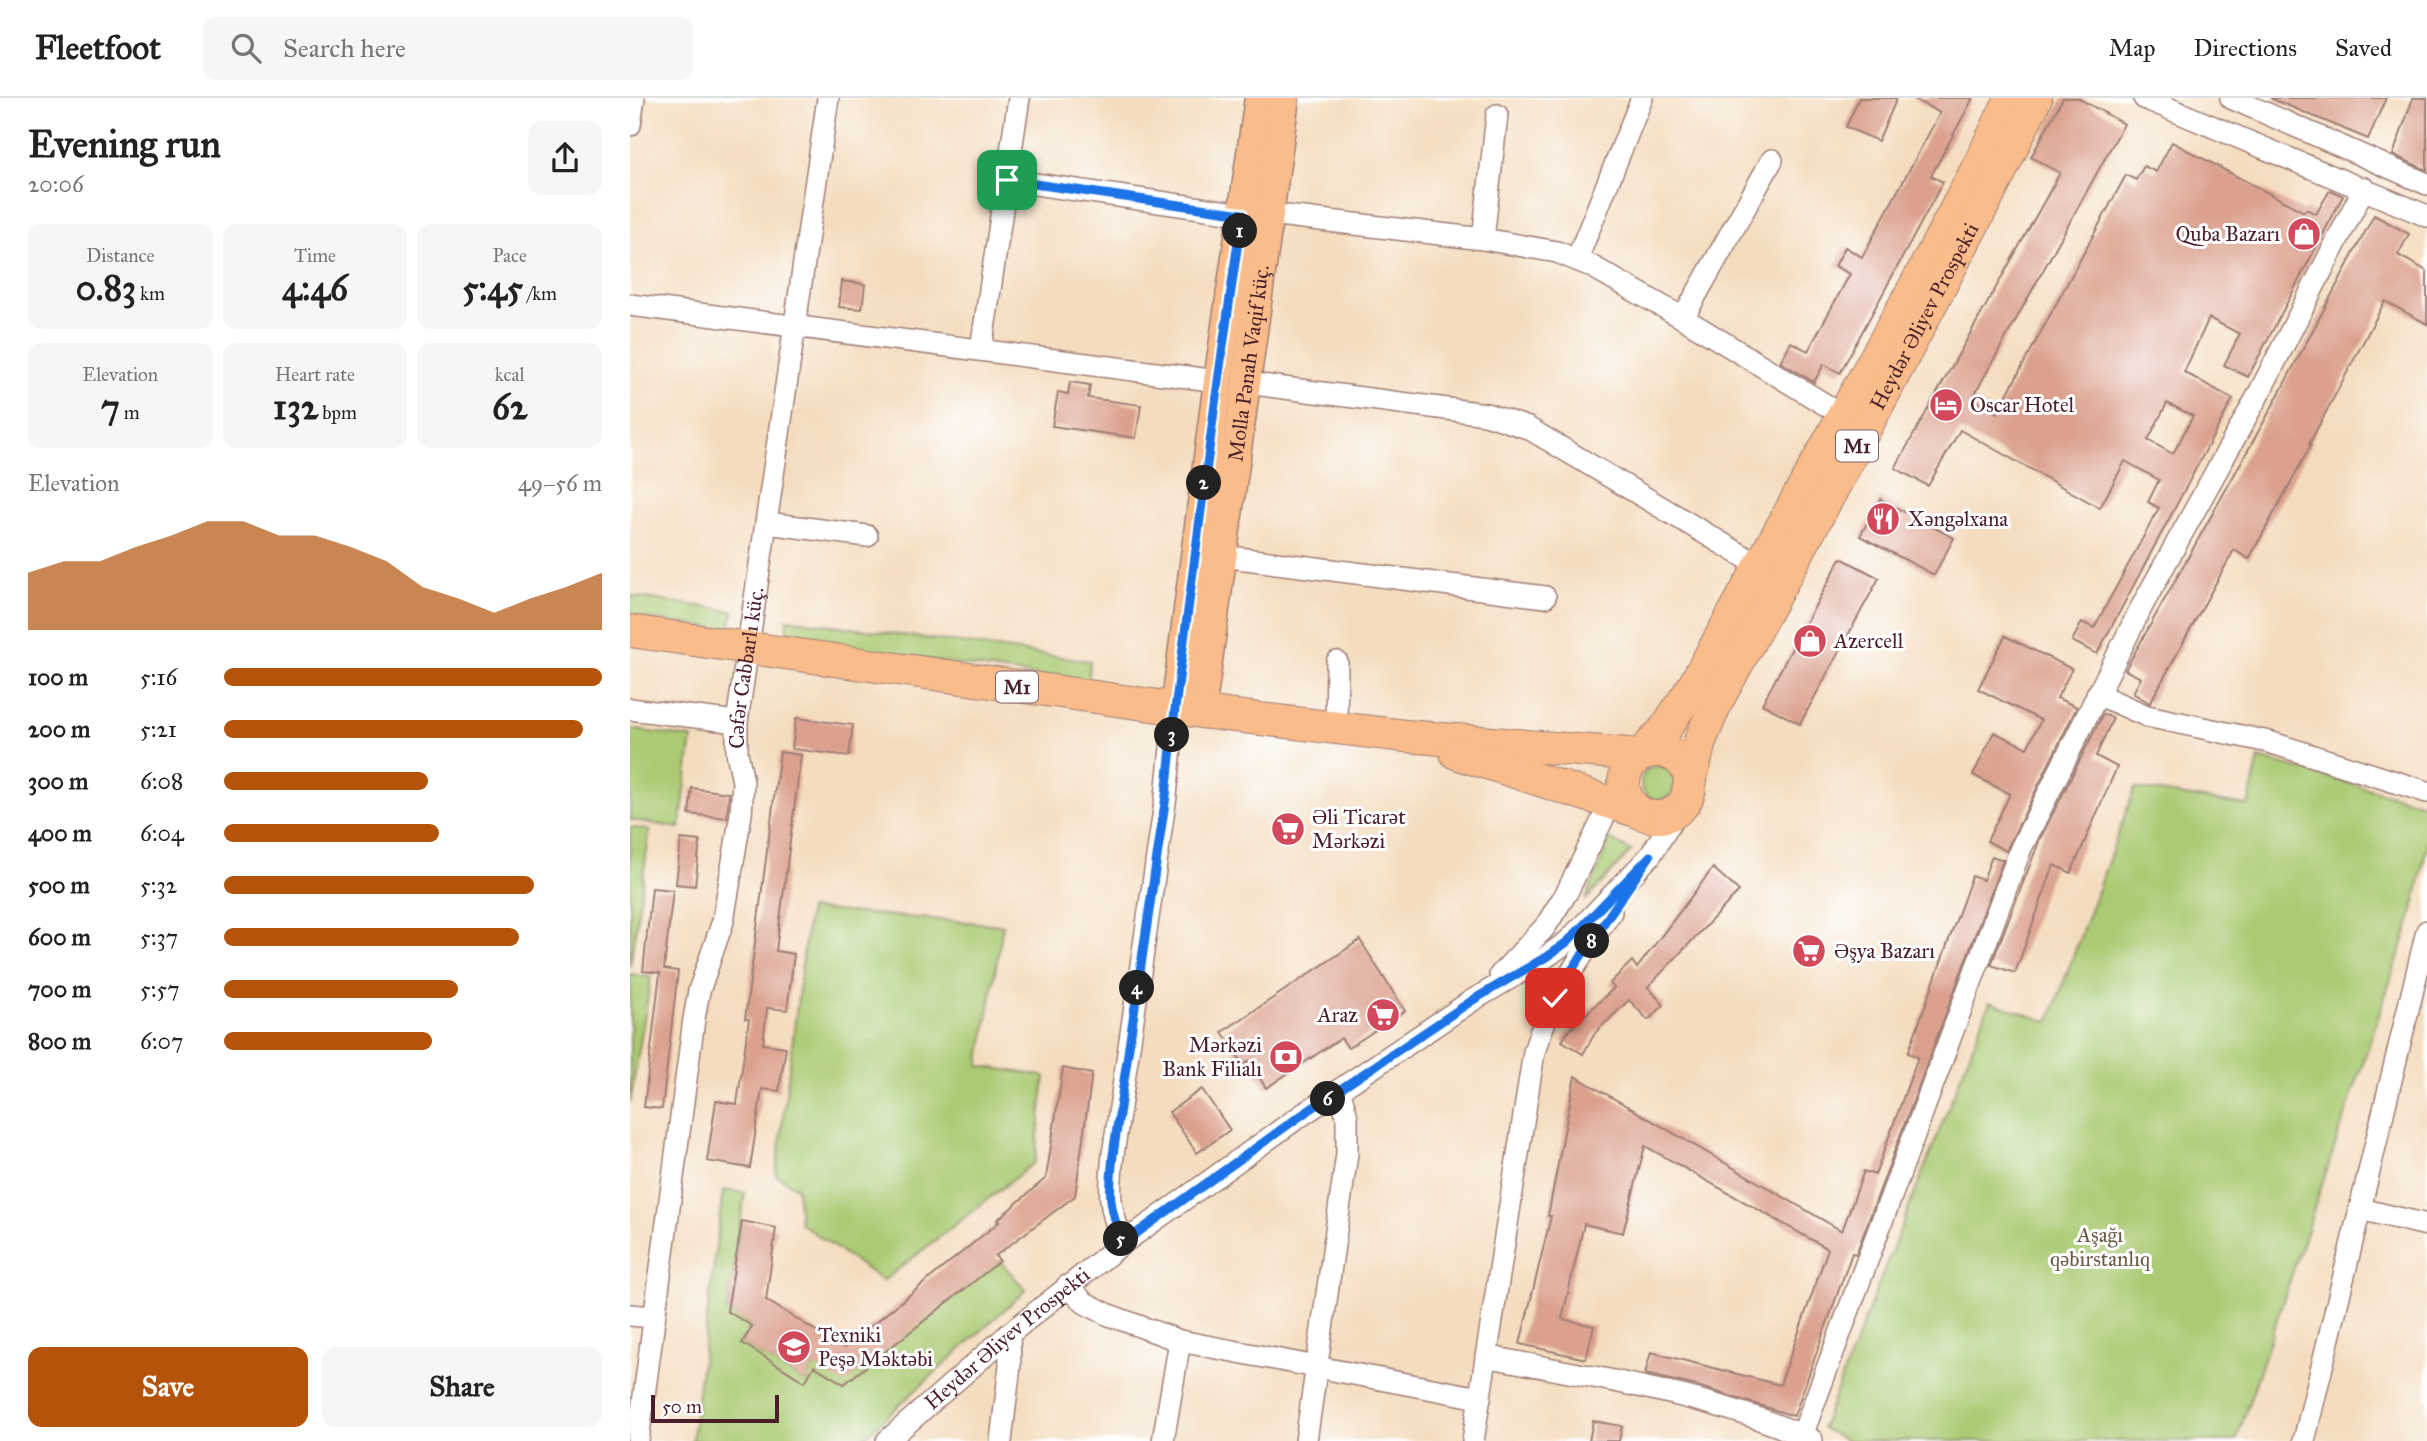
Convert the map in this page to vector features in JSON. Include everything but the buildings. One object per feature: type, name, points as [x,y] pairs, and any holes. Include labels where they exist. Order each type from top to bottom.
[{"type":"highway","name":"Heydər Əliyev Prospekti","points":[[1634,763],[1665,729],[1694,685],[1946,228],[2011,98]]},
{"type":"highway","name":"Heydər Əliyev Prospekti","points":[[1684,801],[1700,741],[1717,701],[1866,429],[1998,177],[2036,98]]},
{"type":"highway","name":"M1","points":[[630,632],[1188,711],[1405,736]]},
{"type":"highway","points":[[1405,736],[1634,763]]},
{"type":"highway","points":[[1405,736],[1650,816],[1661,817],[1672,813],[1684,801],[1689,785],[1683,764],[1664,751],[1652,751],[1634,763],[1624,783],[1630,804],[1625,807]]},
{"type":"main road","name":"Molla Pənah Vaqif küç.","points":[[1188,711],[1222,556],[1246,383],[1256,214],[1259,98]]},
{"type":"main road","name":"Molla Pənah Vaqif küç.","points":[[1188,711],[1218,381],[1285,98]]},
{"type":"street","points":[[630,125],[634,98]]},
{"type":"street","name":"Cəfər Cabbarlı küç.","points":[[638,1441],[699,992],[720,935],[741,814],[743,782],[737,752],[737,722],[828,98]]},
{"type":"street","points":[[981,349],[1018,98]]},
{"type":"street","points":[[1577,259],[1642,98]]},
{"type":"street","points":[[2144,98],[2427,216]]},
{"type":"street","points":[[2231,98],[2427,184]]},
{"type":"street","points":[[1483,239],[1497,115]]},
{"type":"street","points":[[1683,318],[1772,160]]},
{"type":"street","points":[[1007,180],[1256,214],[1483,239],[1558,252],[1577,259],[1683,318],[1844,416]]},
{"type":"street","points":[[1486,1356],[1713,1404],[1805,1439],[2021,848],[2142,606],[2256,398],[2364,188]]},
{"type":"street","points":[[630,305],[1218,381]]},
{"type":"street","points":[[1246,383],[1486,414],[1504,419],[1528,428],[1760,566]]},
{"type":"street","points":[[767,523],[867,536]]},
{"type":"street","points":[[1222,556],[1545,597]]},
{"type":"street","points":[[1336,728],[1337,662]]},
{"type":"street","points":[[2097,694],[2147,716],[2269,741],[2427,792]]},
{"type":"street","points":[[630,709],[737,722]]},
{"type":"street","points":[[1123,1243],[1112,1215],[1109,1196],[1113,1155],[1166,796],[1188,711]]},
{"type":"street","name":"Heydər Əliyev Prospekti","points":[[887,1441],[1009,1334],[1123,1243],[1296,1119],[1473,1000],[1567,942],[1650,856],[1684,801]]},
{"type":"street","name":"Heydər Əliyev Prospekti","points":[[1473,1000],[1545,927],[1625,807]]},
{"type":"street","points":[[1473,1441],[1534,1052],[1541,1029],[1571,971],[1650,856]]},
{"type":"street","points":[[2305,1441],[2427,932]]},
{"type":"street","points":[[1306,1441],[1347,1154],[1347,1117],[1340,1091]]},
{"type":"street","points":[[2360,1209],[2427,1225]]},
{"type":"street","points":[[1067,1286],[1085,1303],[1109,1315],[1180,1341],[1480,1398]]},
{"type":"street","points":[[630,1315],[653,1318]]},
{"type":"street","points":[[1001,1441],[1010,1365],[1009,1334]]},
{"type":"street","points":[[1163,1441],[1180,1341]]},
{"type":"green space","points":[[630,596],[733,611],[730,630],[630,616]]},
{"type":"green space","points":[[787,619],[1090,661],[1088,683],[787,640]]},
{"type":"green space","points":[[630,729],[692,738],[680,828],[630,820]]},
{"type":"green space","name":"Aşağı qəbirstanlıq","points":[[2259,758],[2427,805],[2427,846],[2411,919],[2236,1441],[1847,1441],[1822,1428],[1990,1002],[2049,1022],[2135,788],[2248,806]]},
{"type":"green space","points":[[1658,766],[1670,771],[1675,783],[1670,795],[1658,800],[1646,795],[1641,783],[1646,771]]},
{"type":"green space","points":[[630,827],[650,830],[630,967]]},
{"type":"green space","points":[[1610,839],[1631,851],[1585,901]]},
{"type":"green space","points":[[809,909],[1003,925],[979,1066],[1045,1076],[1035,1162],[883,1281],[800,1223],[797,1188],[776,1175]]},
{"type":"green space","points":[[630,974],[651,977],[630,1103]]},
{"type":"green space","points":[[723,1190],[745,1193],[727,1311],[752,1326],[742,1343],[805,1382],[814,1366],[1000,1261],[1026,1290],[860,1441],[692,1441]]},
{"type":"place","name":"Quba Bazarı","points":[[2304,234]]},
{"type":"place","name":"Oscar Hotel","points":[[1946,405]]},
{"type":"place","name":"Xəngəlxana","points":[[1883,519]]},
{"type":"place","name":"Azercell","points":[[1810,641]]},
{"type":"place","name":"Əli Ticarət Mərkəzi","points":[[1288,829]]},
{"type":"place","name":"Əşya Bazarı","points":[[1809,951]]},
{"type":"place","name":"Araz","points":[[1383,1015]]},
{"type":"place","name":"Mərkəzi Bank Filialı","points":[[1286,1057]]},
{"type":"place","name":"Texniki Peşə Məktəbi","points":[[794,1347]]},
{"type":"route","points":[[1007,180],[1242,214],[1175,709],[1166,796],[1113,1155],[1109,1196],[1112,1215],[1123,1243],[1296,1119],[1473,1000],[1567,942],[1650,856],[1555,998]]}]
